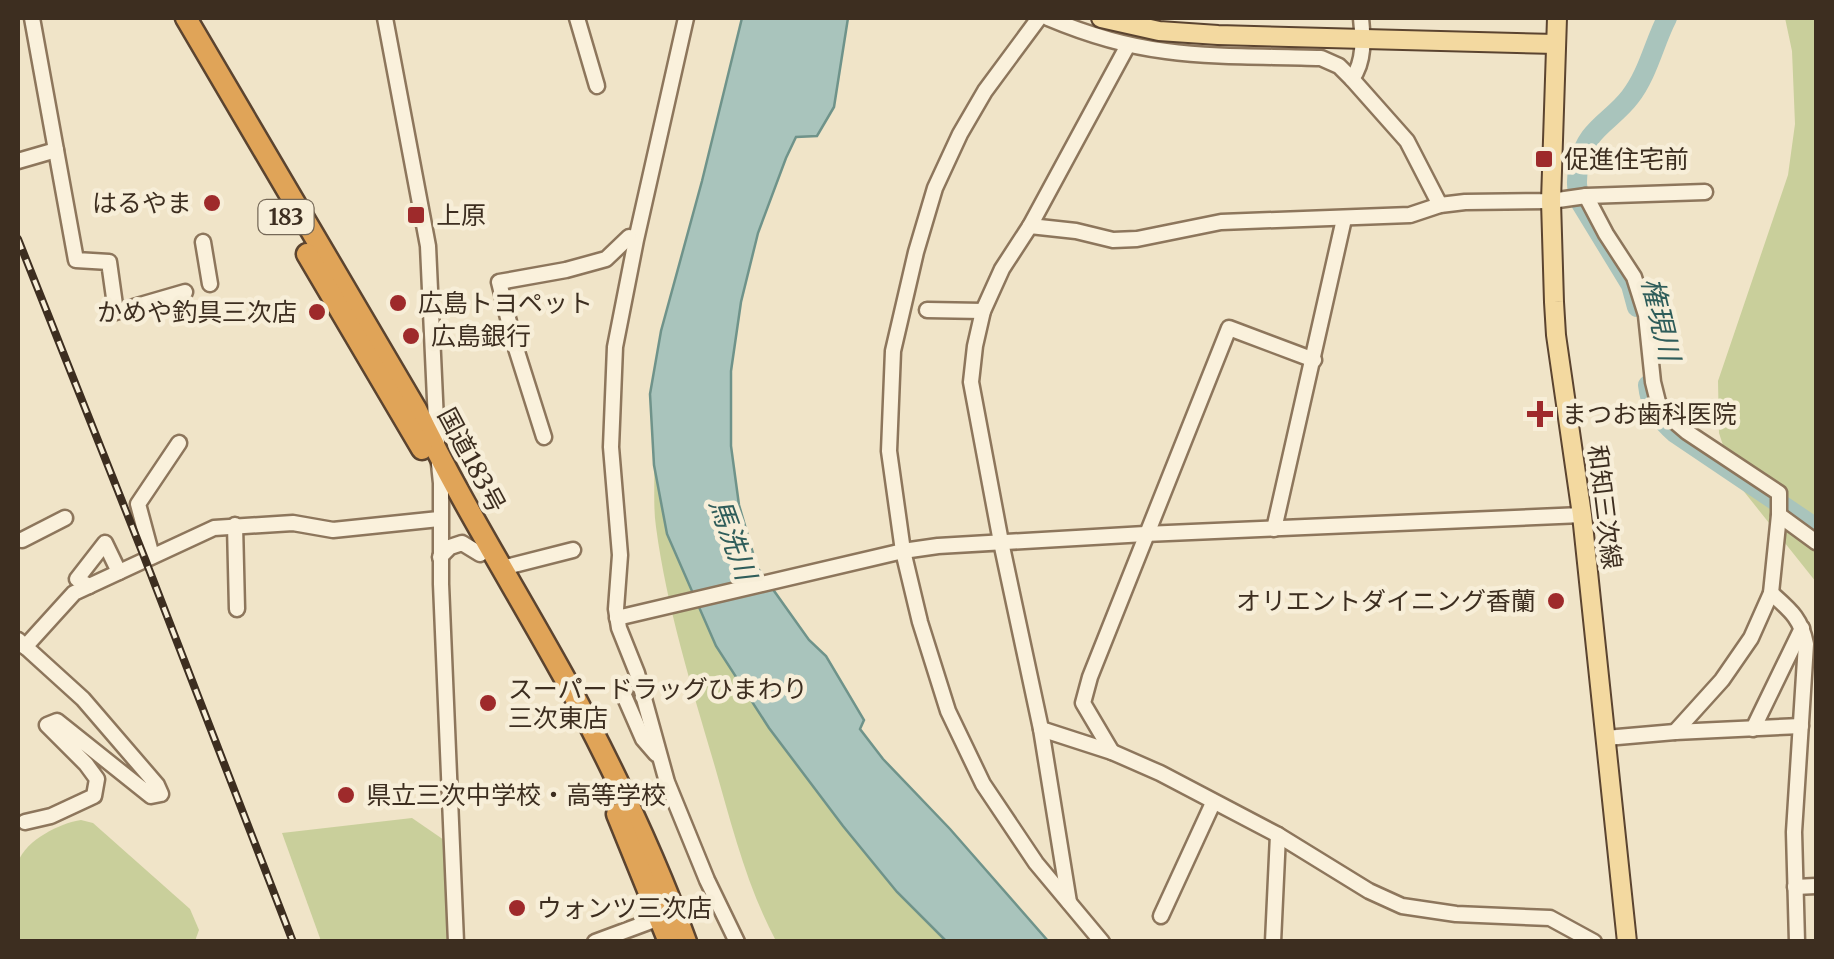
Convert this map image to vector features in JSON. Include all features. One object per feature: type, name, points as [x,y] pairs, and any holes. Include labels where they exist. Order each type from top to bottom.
[{"type":"highway","name":"国道183号","points":[[170,18],[441,483],[553,686],[668,915],[686,942]]},
{"type":"highway","name":"国道183号","points":[[186,18],[410,398],[566,681],[625,800],[668,915],[669,942]]},
{"type":"main road","points":[[1101,18],[1159,32],[1218,36],[1556,44]]},
{"type":"main road","name":"和知三次線","points":[[1556,18],[1571,198],[1556,335],[1582,515],[1627,942]]},
{"type":"street","points":[[32,18],[76,260],[109,262],[116,312],[185,292]]},
{"type":"street","points":[[385,18],[428,246],[441,483],[440,558],[456,942]]},
{"type":"street","points":[[577,18],[597,86]]},
{"type":"street","points":[[686,18],[614,347],[610,447],[620,555],[617,618],[637,672],[667,782],[737,942]]},
{"type":"street","points":[[1039,18],[960,134],[936,188],[916,252],[892,351],[889,451],[895,554],[948,711],[984,784],[1036,864],[1102,942]]},
{"type":"street","points":[[1048,18],[1087,34],[1169,52],[1321,58],[1339,66],[1407,141],[1440,204]]},
{"type":"street","points":[[1352,79],[1359,69],[1361,18]]},
{"type":"street","points":[[1070,905],[1041,728],[972,382],[983,311],[1002,269],[1030,226],[1128,44]]},
{"type":"street","points":[[18,162],[56,150]]},
{"type":"street","points":[[1030,226],[1113,240],[1138,239],[1222,222],[1410,216],[1440,204],[1705,192]]},
{"type":"street","points":[[1571,198],[1606,234],[1634,277],[1646,314],[1653,382],[1666,414],[1778,493],[1771,594],[1750,638],[1722,680],[1675,732]]},
{"type":"street","points":[[1274,529],[1344,219]]},
{"type":"street","points":[[544,437],[499,282],[606,259],[629,237]]},
{"type":"street","points":[[202,242],[210,284]]},
{"type":"street","points":[[927,310],[983,311]]},
{"type":"street","points":[[1112,752],[1083,703],[1090,677],[1230,328],[1314,360]]},
{"type":"street","points":[[410,398],[424,400],[435,395]]},
{"type":"street","points":[[152,556],[138,504],[179,443]]},
{"type":"street","points":[[1779,512],[1816,542]]},
{"type":"street","points":[[617,618],[938,546],[1582,515]]},
{"type":"street","points":[[22,540],[65,518]]},
{"type":"street","points":[[25,822],[52,816],[94,796],[97,779],[46,724],[57,721],[151,796],[161,794],[157,784],[83,699],[21,644],[74,593],[214,528],[293,523],[333,530],[439,519]]},
{"type":"street","points":[[235,526],[237,608]]},
{"type":"street","points":[[440,558],[450,547],[462,543],[480,554]]},
{"type":"street","points":[[89,586],[78,579],[105,544],[118,572]]},
{"type":"street","points":[[502,568],[573,550]]},
{"type":"street","points":[[1771,594],[1802,627],[1806,664],[1794,832],[1797,942]]},
{"type":"street","points":[[1753,729],[1802,627]]},
{"type":"street","points":[[622,691],[643,739],[660,758]]},
{"type":"street","points":[[1606,738],[1802,726]]},
{"type":"street","points":[[1041,728],[1160,773],[1402,906],[1456,914],[1550,918],[1594,942]]},
{"type":"street","points":[[1162,916],[1214,803]]},
{"type":"street","points":[[1272,942],[1278,836]]},
{"type":"street","points":[[1795,888],[1816,886]]},
{"type":"street","points":[[596,942],[668,915]]},
{"type":"green space","points":[[1785,18],[1816,18],[1816,582],[1734,479],[1719,433],[1718,381],[1788,175],[1795,124],[1792,51]]},
{"type":"green space","points":[[654,465],[667,534],[716,646],[769,728],[843,826],[897,892],[946,941],[776,941],[741,856],[681,648],[656,527]]},
{"type":"green space","points":[[412,818],[444,840],[447,941],[321,941],[282,833]]},
{"type":"green space","points":[[81,820],[93,823],[190,909],[199,930],[195,941],[18,941],[16,877],[22,854],[45,834]]},
{"type":"water","name":"馬洗川","points":[[742,18],[848,18],[834,107],[817,136],[796,137],[758,233],[741,302],[731,371],[731,446],[739,505],[757,567],[809,640],[826,656],[864,720],[860,729],[883,759],[1048,941],[946,941],[897,892],[769,728],[716,646],[667,534],[654,465],[650,394],[661,331]]},
{"type":"waterway","name":"権現川","points":[[1637,307],[1631,285],[1581,203],[1577,175],[1587,143],[1636,88],[1667,18]]},
{"type":"waterway","name":"権現川","points":[[1648,385],[1657,412],[1675,433],[1816,528]]},
{"type":"railway","points":[[18,239],[293,942]]},
{"type":"place","name":"促進住宅前","points":[[1544,159]]},
{"type":"place","name":"はるやま","points":[[212,203]]},
{"type":"place","name":"上原","points":[[416,215]]},
{"type":"place","name":"広島トヨペット","points":[[398,303]]},
{"type":"place","name":"かめや釣具三次店","points":[[317,312]]},
{"type":"place","name":"広島銀行","points":[[411,336]]},
{"type":"place","name":"まつお歯科医院","points":[[1540,414]]},
{"type":"place","name":"オリエントダイニング香蘭","points":[[1556,601]]},
{"type":"place","name":"スーパードラッグひまわり 三次東店","points":[[488,703]]},
{"type":"place","name":"県立三次中学校・高等学校","points":[[346,795]]},
{"type":"place","name":"ウォンツ三次店","points":[[517,908]]}]
